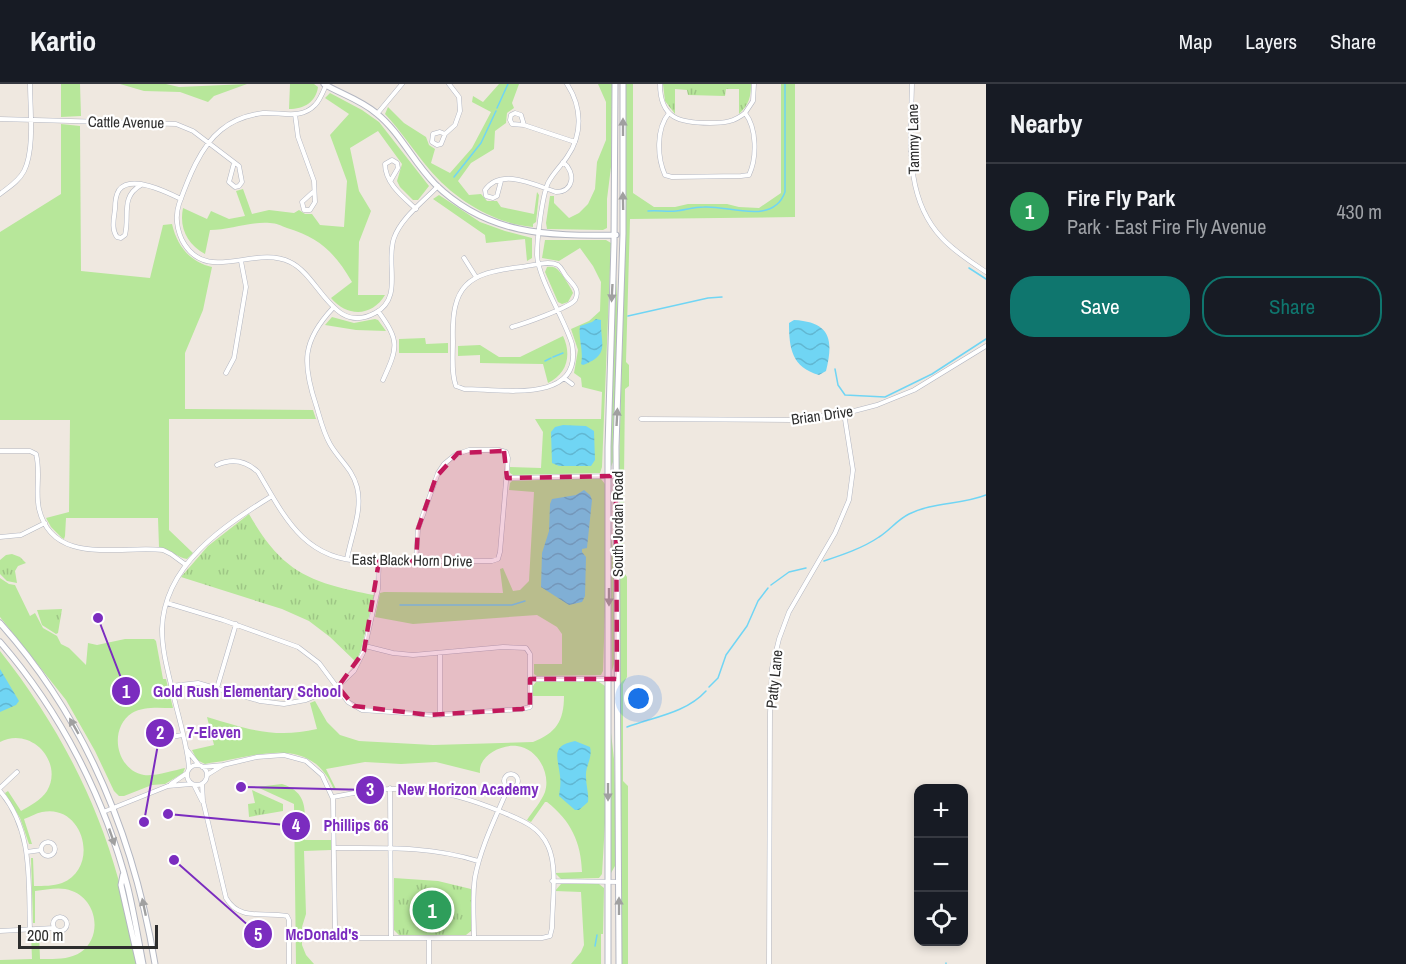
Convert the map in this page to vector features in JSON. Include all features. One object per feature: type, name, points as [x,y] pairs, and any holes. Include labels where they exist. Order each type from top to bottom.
[{"type":"main road","name":"South Jordan Road","points":[[608,964],[608,476],[615,84]]},
{"type":"main road","name":"South Jordan Road","points":[[619,964],[616,476],[623,234],[623,84]]},
{"type":"main road","points":[[325,85],[377,114],[438,186],[461,205],[487,219],[539,234],[623,234]]},
{"type":"main road","points":[[0,623],[2,630],[35,666],[93,760],[114,808],[138,880],[155,964]]},
{"type":"main road","points":[[0,642],[34,685],[61,727],[103,812],[123,873],[143,964]]},
{"type":"main road","points":[[123,873],[122,885],[139,964]]},
{"type":"street","points":[[0,194],[15,183],[25,170],[30,151],[30,84]]},
{"type":"street","points":[[377,114],[402,84]]},
{"type":"street","points":[[446,134],[458,118],[460,107],[459,97],[449,84]]},
{"type":"street","points":[[512,327],[558,310],[573,301],[576,294],[575,286],[558,266],[550,264],[539,265],[490,271],[476,277],[462,289],[453,310],[455,387],[541,390],[551,387],[564,378],[572,364],[573,351],[570,338],[558,310],[539,265],[537,254],[546,188],[575,142],[579,127],[578,109],[567,84]]},
{"type":"street","points":[[660,84],[661,100],[669,113],[678,120],[691,123],[729,122],[745,113],[753,101],[754,84]]},
{"type":"street","name":"Tammy Lane","points":[[912,84],[912,169],[921,207],[942,238],[958,253],[986,272]]},
{"type":"street","points":[[325,85],[314,106],[304,112],[248,116],[224,128],[209,142],[177,212],[178,227],[189,249],[211,262],[224,264],[268,256],[292,263],[307,274],[333,308],[340,313],[355,318],[367,316],[378,311],[387,302],[393,288],[394,237],[401,226],[438,186]]},
{"type":"street","points":[[459,97],[464,95]]},
{"type":"street","points":[[669,113],[662,123],[660,134],[664,176],[695,177],[750,176],[754,133],[751,121],[745,113]]},
{"type":"street","points":[[295,114],[298,137],[314,178],[315,204],[310,210],[306,210],[302,207],[302,201],[313,192]]},
{"type":"street","name":"Cattle Avenue","points":[[0,119],[176,124],[193,131],[234,163]]},
{"type":"street","points":[[524,125],[575,142]]},
{"type":"street","points":[[391,180],[398,168],[392,160],[387,161],[384,166],[391,180],[396,190],[416,209]]},
{"type":"street","points":[[501,181],[495,197],[486,196],[487,187],[495,181],[516,179],[559,192],[568,187],[572,173],[564,162]]},
{"type":"street","points":[[234,163],[239,166],[242,175],[241,184],[235,187],[229,182],[234,163]]},
{"type":"street","points":[[25,170],[30,172]]},
{"type":"street","points":[[141,185],[133,189],[129,196],[125,235],[121,238],[117,237],[113,230],[118,191],[129,184],[141,185],[157,188],[182,199]]},
{"type":"street","points":[[464,258],[476,277]]},
{"type":"street","points":[[226,373],[234,358],[246,287],[241,260]]},
{"type":"street","points":[[333,308],[312,335],[306,358],[308,380],[329,443],[351,470],[357,486],[359,506],[347,560]]},
{"type":"street","points":[[378,311],[392,331],[395,344],[392,359],[383,380]]},
{"type":"street","name":"Brian Drive","points":[[641,419],[792,420],[844,413],[877,405],[914,390],[986,346]]},
{"type":"street","points":[[564,378],[572,384]]},
{"type":"street","name":"Patty Lane","points":[[769,964],[772,668],[786,620],[840,524],[849,500],[853,470],[844,413]]},
{"type":"street","name":"East Black Horn Drive","points":[[217,465],[230,460],[247,464],[258,472],[291,526],[306,541],[325,553],[347,560],[379,561],[416,561],[492,561],[499,560],[508,451],[469,450],[455,454],[444,464],[438,473],[418,529],[416,561]]},
{"type":"street","points":[[0,451],[37,451],[38,504],[45,523],[57,538],[76,548],[88,550],[163,550],[186,565]]},
{"type":"street","points":[[507,478],[616,476]]},
{"type":"street","points":[[202,801],[187,777],[187,750],[162,639],[163,620],[172,587],[186,565],[222,530],[272,496]]},
{"type":"street","points":[[0,537],[21,535],[45,523]]},
{"type":"street","points":[[171,686],[191,682],[260,701],[284,704],[306,700],[338,687],[356,668],[365,646],[378,589],[379,561]]},
{"type":"street","points":[[167,603],[236,624],[301,649],[319,663],[348,702],[362,710],[440,715],[530,709],[529,647],[404,654],[365,646]]},
{"type":"street","points":[[217,688],[236,624]]},
{"type":"street","points":[[440,653],[440,715]]},
{"type":"street","points":[[530,679],[617,679]]},
{"type":"street","points":[[152,741],[182,735]]},
{"type":"street","points":[[187,750],[207,775]]},
{"type":"street","points":[[103,812],[168,786],[193,766],[223,765],[263,756],[294,757],[309,763],[320,772],[333,797],[336,938],[552,937],[551,854],[543,837],[533,826],[473,800],[440,791],[390,788],[333,797]]},
{"type":"street","points":[[223,765],[207,775],[202,784],[202,801],[226,898],[234,908],[244,914],[287,916],[289,920],[289,964]]},
{"type":"street","points":[[18,772],[0,790],[18,819],[27,852],[30,930]]},
{"type":"street","points":[[168,786],[202,784]]},
{"type":"street","points":[[390,788],[392,938]]},
{"type":"street","points":[[474,938],[474,888],[478,861],[508,788]]},
{"type":"street","points":[[334,848],[437,851],[478,861]]},
{"type":"street","points":[[27,852],[40,850]]},
{"type":"street","points":[[552,881],[619,882]]},
{"type":"street","points":[[0,931],[54,928]]},
{"type":"street","points":[[429,938],[429,964]]},
{"type":"highlighted area","points":[[504,451],[507,478],[616,476],[617,679],[530,679],[530,707],[522,709],[429,715],[354,706],[338,687],[364,651],[379,561],[416,561],[418,529],[436,477],[458,453]]},
{"type":"green space","points":[[61,84],[80,84],[81,116],[61,117]]},
{"type":"green space","points":[[120,84],[166,84],[179,87],[247,84],[214,96],[208,102],[180,92],[144,91]]},
{"type":"green space","points":[[290,84],[314,84],[318,87],[315,97],[300,108],[289,109]]},
{"type":"green space","points":[[499,84],[519,84],[512,103],[514,108],[507,113],[506,123],[495,131],[494,149],[471,163],[458,181],[469,195],[481,194],[487,201],[497,201],[501,207],[534,214],[537,192],[539,195],[536,222],[533,227],[504,221],[463,200],[429,169],[385,114],[388,107],[404,123],[426,137],[429,145],[435,149],[431,163],[450,173],[472,148],[491,112],[472,102],[473,96],[483,102]]},
{"type":"green space","points":[[598,84],[612,84],[611,167],[607,199],[607,228],[603,230],[547,229],[550,196],[554,196],[554,203],[569,218],[579,213],[588,204],[595,189],[597,162],[606,140],[606,102]]},
{"type":"green space","points":[[626,84],[633,84],[633,193],[654,207],[727,204],[759,208],[781,193],[781,84],[795,84],[795,217],[630,219],[626,362],[629,365],[629,386],[625,389],[623,571],[627,577],[627,677],[623,684],[623,781],[628,786],[628,964],[622,964],[619,465],[626,211]]},
{"type":"green space","points":[[663,84],[751,84],[751,88],[747,104],[739,114],[739,89],[726,89],[725,96],[688,95],[687,90],[675,89],[675,114],[665,101]]},
{"type":"green space","points":[[330,93],[379,122],[429,186],[418,200],[413,200],[400,187],[397,181],[402,164],[378,131],[350,148],[359,191],[371,211],[359,242],[358,295],[385,295],[380,302],[366,311],[344,309],[331,298],[352,282],[333,255],[318,242],[299,232],[272,223],[210,230],[205,254],[193,245],[183,229],[183,208],[207,219],[211,211],[229,219],[245,216],[236,191],[243,189],[252,214],[269,210],[294,213],[299,210],[305,214],[312,214],[320,225],[344,227],[347,181],[330,135],[349,114],[325,98]]},
{"type":"green space","points":[[61,124],[80,126],[81,271],[150,278],[163,225],[172,224],[177,239],[186,252],[197,261],[212,267],[203,310],[185,353],[185,409],[313,410],[316,419],[169,419],[169,530],[193,553],[187,559],[159,547],[158,518],[66,518],[65,536],[64,539],[62,538],[46,518],[69,512],[70,420],[0,420],[0,232],[61,194]]},
{"type":"green space","points":[[439,195],[480,222],[532,238],[532,258],[527,261],[525,239],[486,243],[485,235],[433,199]]},
{"type":"green space","points":[[545,240],[606,240],[611,243],[600,473],[513,475],[510,473],[510,467],[541,468],[543,432],[535,419],[601,419],[602,392],[582,387],[581,378],[574,373],[578,350],[571,329],[589,321],[600,311],[601,282],[580,248],[559,261],[542,258]]},
{"type":"green space","points":[[547,267],[557,269],[569,284],[573,293],[568,302],[562,304],[558,302],[545,272]]},
{"type":"green space","points":[[616,276],[618,317],[613,462],[610,469]]},
{"type":"green space","points":[[332,317],[354,323],[375,319],[386,331],[356,330],[325,325]]},
{"type":"green space","points":[[563,336],[567,350],[566,363],[560,375],[548,383],[543,364],[480,363],[480,355],[458,356],[458,346],[480,345],[499,357],[520,357]]},
{"type":"green space","points":[[425,338],[426,344],[448,343],[448,353],[399,353],[399,339]]},
{"type":"green space","points":[[597,478],[605,484],[606,581],[601,675],[537,676],[534,674],[534,664],[562,664],[562,634],[557,627],[537,615],[413,624],[375,617],[380,593],[384,592],[503,593],[500,569],[503,568],[513,591],[520,590],[529,581],[534,492],[509,490],[510,483],[512,481]]},
{"type":"green space","points":[[249,514],[274,550],[300,572],[332,585],[374,595],[356,662],[309,621],[282,609],[181,577],[208,546]]},
{"type":"green space","points":[[610,531],[614,555],[614,664],[612,671]]},
{"type":"green space","points":[[12,554],[20,557],[26,563],[18,566],[15,571],[17,583],[7,581],[0,574],[0,560]]},
{"type":"green space","points":[[0,578],[15,585],[30,616],[35,613],[43,628],[57,636],[61,644],[69,648],[86,665],[88,643],[97,645],[125,639],[154,639],[156,641],[163,679],[166,679],[173,708],[147,708],[132,713],[124,720],[120,729],[118,748],[127,765],[134,772],[153,775],[185,768],[183,773],[165,784],[152,785],[124,796],[119,796],[114,791],[95,751],[66,700],[0,617]]},
{"type":"green space","points":[[62,609],[56,634],[42,625],[37,610]]},
{"type":"green space","points":[[0,651],[38,703],[85,788],[109,847],[126,910],[137,964],[0,964],[0,960],[32,959],[31,934],[39,933],[40,959],[61,958],[81,952],[92,937],[94,919],[92,910],[80,896],[72,891],[54,889],[35,891],[35,923],[33,923],[31,858],[33,858],[34,886],[52,885],[62,883],[74,875],[81,864],[84,851],[77,826],[68,817],[56,812],[42,812],[24,819],[32,844],[29,844],[20,818],[5,793],[8,791],[21,811],[39,800],[47,791],[51,780],[51,769],[42,750],[33,743],[12,738],[0,742]]},
{"type":"green space","points":[[536,682],[599,682],[605,686],[605,823],[602,874],[599,878],[561,879],[555,873],[582,872],[577,842],[562,817],[547,802],[531,822],[527,820],[545,792],[546,777],[536,756],[524,748],[511,746],[492,752],[483,761],[480,773],[436,762],[401,764],[365,762],[326,769],[336,789],[334,790],[325,774],[315,763],[302,756],[289,753],[259,754],[205,764],[197,760],[192,750],[214,745],[207,717],[248,729],[274,733],[317,729],[310,703],[315,701],[327,722],[340,735],[359,741],[433,745],[533,742],[553,730],[560,719],[564,705],[564,696],[533,696],[533,686]]},
{"type":"green space","points":[[611,733],[617,857],[611,873]]},
{"type":"green space","points":[[282,784],[298,793],[302,799],[305,814],[305,840],[331,840],[331,850],[304,851],[306,914],[302,927],[302,945],[306,955],[314,964],[296,964],[294,804],[257,787]]},
{"type":"green space","points":[[252,790],[283,804],[283,811],[249,817],[248,804],[255,803]]},
{"type":"green space","points":[[394,878],[438,881],[471,889],[471,931],[466,935],[399,935],[394,930]]},
{"type":"green space","points":[[561,884],[599,884],[604,888],[601,964],[571,964],[584,945],[581,892],[555,891]]},
{"type":"water","points":[[596,319],[601,320],[601,352],[592,361],[583,365],[581,364],[580,326]]},
{"type":"water","points":[[794,320],[815,324],[826,334],[829,341],[828,360],[826,371],[819,375],[803,367],[794,356],[791,349],[789,323]]},
{"type":"water","points":[[586,426],[594,431],[595,460],[591,466],[559,466],[552,463],[551,432],[555,427]]},
{"type":"water","points":[[584,490],[592,500],[587,548],[582,549],[586,557],[585,596],[582,602],[569,605],[541,587],[542,553],[549,531],[552,499],[576,495]]},
{"type":"water","points":[[0,669],[19,701],[16,705],[0,712]]},
{"type":"water","points":[[575,741],[590,747],[591,751],[586,773],[588,802],[579,810],[575,810],[559,796],[557,753],[562,746]]},
{"type":"waterway","points":[[497,108],[508,84]]},
{"type":"waterway","points":[[648,211],[714,207],[749,212],[771,208],[779,202],[785,192],[785,84]]},
{"type":"waterway","points":[[454,177],[481,143],[496,111]]},
{"type":"waterway","points":[[969,268],[986,279]]},
{"type":"waterway","points":[[628,316],[722,297]]},
{"type":"waterway","points":[[835,369],[838,385],[845,395],[885,397],[932,374],[986,339]]},
{"type":"waterway","points":[[553,357],[563,353]]},
{"type":"waterway","points":[[545,361],[551,358]]},
{"type":"waterway","points":[[824,561],[866,545],[905,516],[918,510],[986,495]]},
{"type":"waterway","points":[[771,585],[789,572],[806,568]]},
{"type":"waterway","points":[[709,687],[718,678],[726,655],[747,626],[758,601],[768,588]]},
{"type":"waterway","points":[[400,605],[512,605],[525,601]]},
{"type":"waterway","points":[[627,727],[669,714],[689,704],[706,691]]},
{"type":"waterway","points":[[595,946],[597,935]]},
{"type":"place","name":"Gold Rush Elementary School","points":[[98,618]]},
{"type":"place","name":"New Horizon Academy","points":[[241,787]]},
{"type":"place","name":"Phillips 66","points":[[168,814]]},
{"type":"place","name":"7-Eleven","points":[[144,822]]},
{"type":"place","name":"McDonald's","points":[[174,860]]},
{"type":"place","name":"Fire Fly Park","points":[[432,910]]}]
